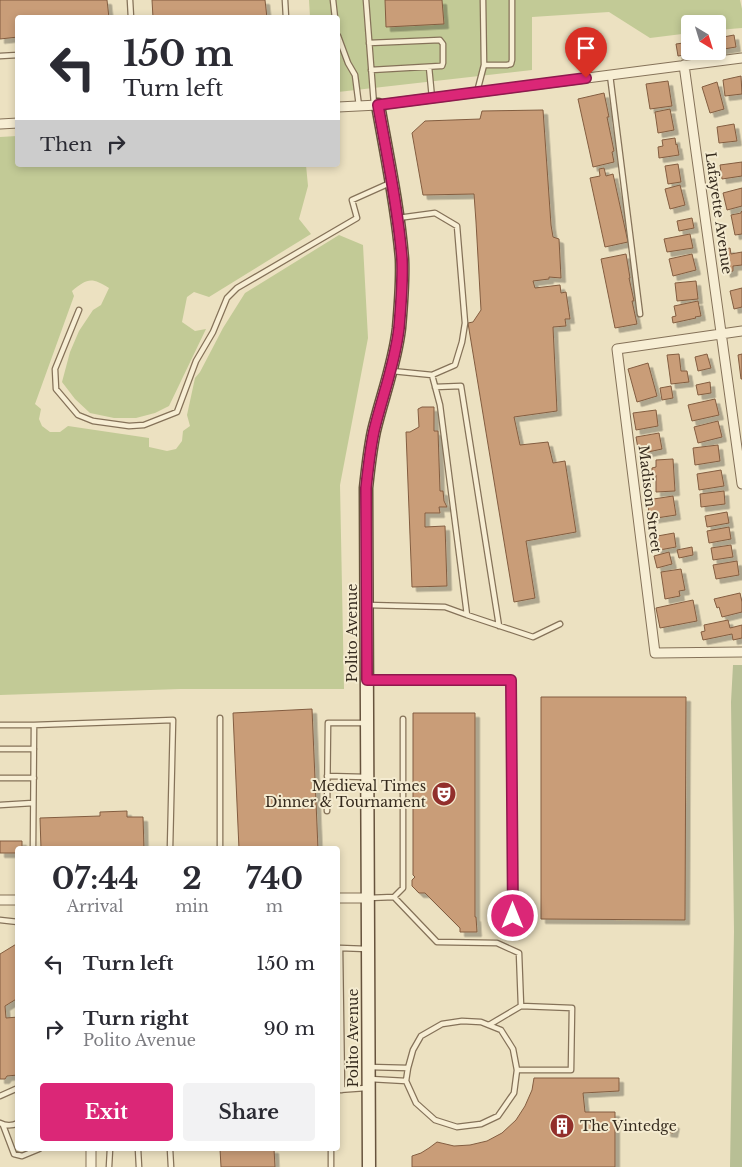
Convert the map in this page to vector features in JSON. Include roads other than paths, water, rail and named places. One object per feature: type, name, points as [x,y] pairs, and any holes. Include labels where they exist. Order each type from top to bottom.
[{"type":"street","points":[[340,107],[376,105],[742,58]]},
{"type":"street","name":"Lafayette Avenue","points":[[684,65],[742,484]]},
{"type":"street","name":"Polito Avenue","points":[[369,1167],[366,488],[374,431],[391,371],[399,330],[402,296],[402,261],[397,218],[376,105]]},
{"type":"street","points":[[0,124],[15,123]]},
{"type":"street","points":[[722,334],[742,331]]},
{"type":"street","name":"Madison Street","points":[[722,334],[617,349],[655,653],[742,652]]},
{"type":"street","points":[[340,898],[368,898]]},
{"type":"street","points":[[0,900],[15,900]]},
{"type":"street","points":[[91,1151],[91,1167]]},
{"type":"lane","points":[[130,0],[131,15]]},
{"type":"lane","points":[[285,0],[286,15]]},
{"type":"lane","points":[[333,0],[334,15]]},
{"type":"lane","name":"Polito Avenue","points":[[366,0],[371,70],[376,105]]},
{"type":"lane","points":[[478,92],[484,65],[483,0]]},
{"type":"lane","points":[[484,65],[511,64],[512,0]]},
{"type":"lane","points":[[369,43],[440,40],[443,44],[442,66],[371,70]]},
{"type":"lane","points":[[340,41],[348,63],[355,75],[359,106]]},
{"type":"lane","points":[[0,56],[15,55]]},
{"type":"lane","points":[[429,67],[432,98]]},
{"type":"lane","points":[[610,75],[640,314]]},
{"type":"lane","points":[[79,310],[56,369],[56,389],[78,415],[93,421],[129,426],[144,425],[177,412],[196,361],[213,332],[227,298],[237,288],[357,218],[352,200],[391,183]]},
{"type":"lane","points":[[391,371],[432,375],[455,365],[465,323],[457,226],[434,213],[397,218]]},
{"type":"lane","points":[[432,375],[440,405],[467,615]]},
{"type":"lane","points":[[435,387],[461,386],[499,626]]},
{"type":"lane","points":[[367,605],[446,607],[532,637],[560,624]]},
{"type":"lane","points":[[367,680],[511,680],[513,916]]},
{"type":"lane","points":[[220,718],[220,846]]},
{"type":"lane","points":[[368,898],[394,897],[403,888],[403,719]]},
{"type":"lane","points":[[0,725],[173,720],[170,846]]},
{"type":"lane","points":[[327,811],[328,723],[367,722]]},
{"type":"lane","points":[[33,846],[34,725]]},
{"type":"lane","points":[[0,749],[34,749]]},
{"type":"lane","points":[[327,776],[368,777]]},
{"type":"lane","points":[[0,778],[34,778]]},
{"type":"lane","points":[[0,805],[33,803]]},
{"type":"lane","points":[[394,897],[437,942],[497,943],[519,953],[521,1006]]},
{"type":"lane","points":[[0,920],[15,922]]},
{"type":"lane","points":[[368,948],[340,948],[340,1090],[368,1078],[408,1068]]},
{"type":"lane","points":[[489,1026],[521,1006],[572,1008],[571,1070],[517,1070]]},
{"type":"lane","points":[[462,1021],[481,1022],[489,1026],[501,1030],[513,1049],[517,1070],[514,1092],[498,1116],[481,1124],[457,1127],[435,1120],[416,1103],[406,1080],[413,1050],[421,1036],[442,1024],[462,1021]]},
{"type":"lane","points":[[368,1078],[406,1080]]},
{"type":"lane","points":[[0,1096],[15,1089]]},
{"type":"lane","points":[[15,1124],[2,1124],[14,1154],[22,1156],[34,1151]]},
{"type":"lane","points":[[109,1167],[110,1151]]},
{"type":"lane","points":[[138,1151],[139,1167]]},
{"type":"lane","points":[[170,1151],[171,1167]]},
{"type":"lane","points":[[331,1151],[331,1167]]},
{"type":"place","name":"Medieval Times Dinner & Tournament","points":[[444,794]]},
{"type":"place","name":"The Vintedge","points":[[562,1126]]}]
